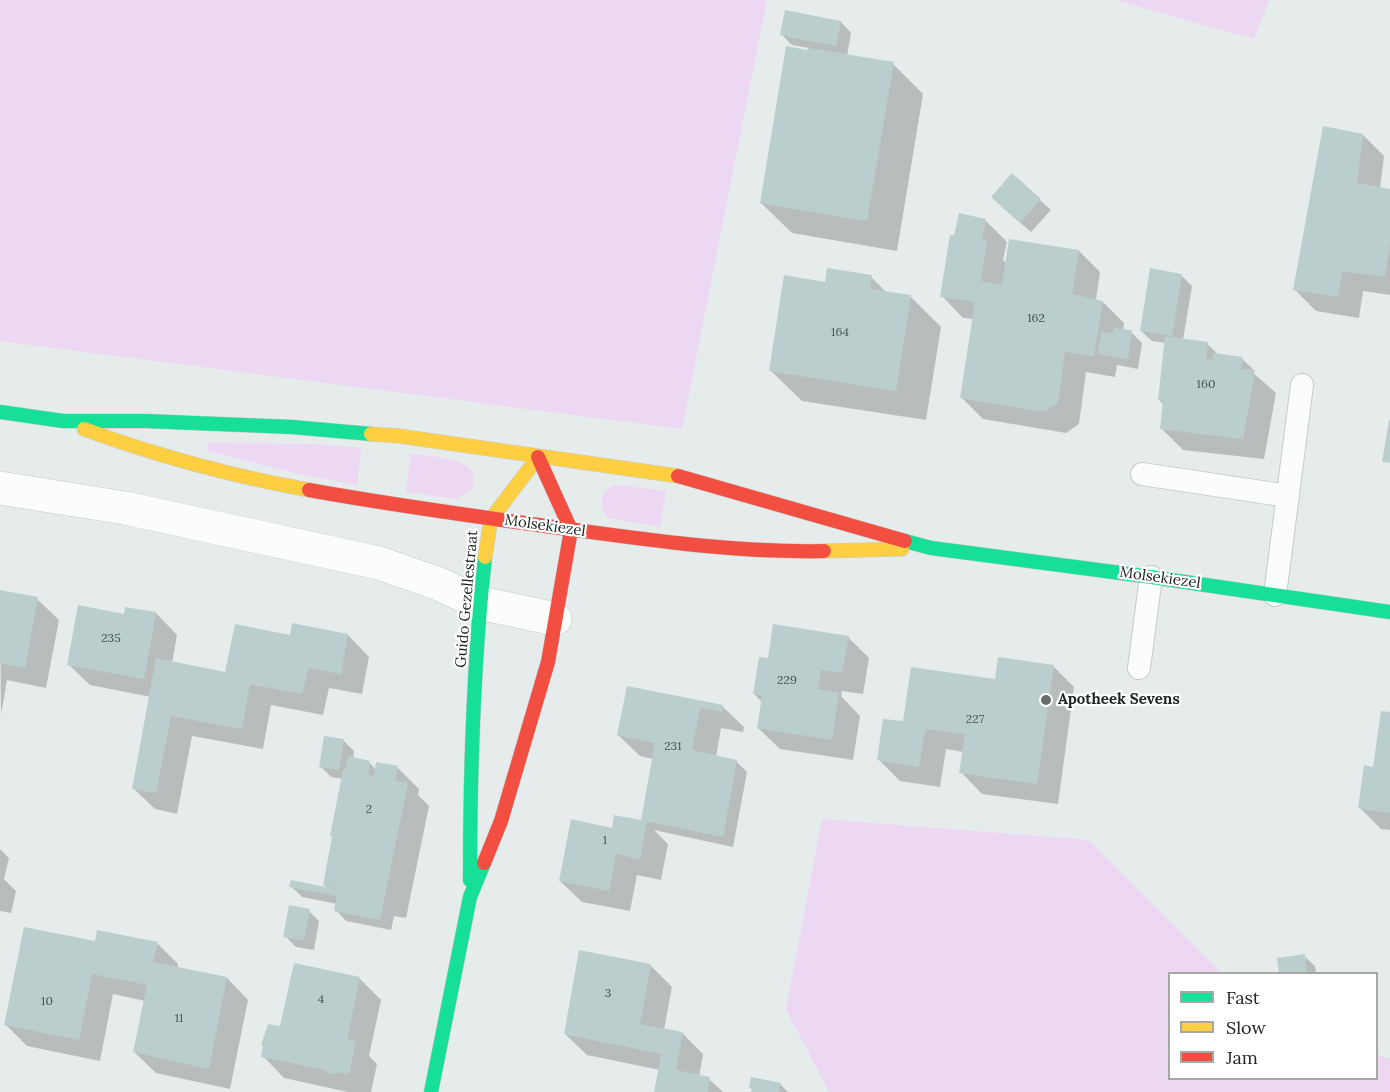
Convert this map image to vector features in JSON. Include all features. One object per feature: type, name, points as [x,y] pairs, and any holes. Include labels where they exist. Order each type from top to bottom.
[{"type":"main road","name":"Molsekiezel","points":[[0,412],[63,421],[144,421],[292,427],[399,436],[538,458],[677,476],[931,548],[1390,612]]},
{"type":"main road","name":"Molsekiezel","points":[[63,421],[132,447],[264,482],[365,501],[570,530],[735,549],[844,552],[931,548]]},
{"type":"main road","name":"Guido Gezellestraat","points":[[470,897],[470,808],[480,603],[491,519],[538,458]]},
{"type":"main road","points":[[538,458],[570,530]]},
{"type":"main road","name":"Guido Gezellestraat","points":[[431,1092],[470,897],[501,821],[548,662],[570,530]]},
{"type":"street","points":[[0,488],[125,508],[380,563],[439,584],[480,603],[555,619]]},
{"type":"lane","points":[[1275,595],[1302,385]]},
{"type":"lane","points":[[1142,474],[1288,496]]},
{"type":"lane","points":[[1139,668],[1151,577]]},
{"type":"shaded area","points":[[0,0],[767,0],[682,429],[0,341]]},
{"type":"shaded area","points":[[1115,0],[1269,0],[1254,39]]},
{"type":"shaded area","points":[[209,443],[314,444],[361,448],[357,485],[294,473],[207,451]]},
{"type":"shaded area","points":[[411,454],[454,460],[464,464],[471,470],[474,479],[471,490],[456,499],[406,492]]},
{"type":"shaded area","points":[[617,485],[666,491],[660,527],[608,518],[603,508],[602,498],[607,490]]},
{"type":"shaded area","points":[[822,819],[1089,840],[1221,972],[1168,972],[1168,1080],[1378,1080],[1378,1054],[1390,1059],[1390,1092],[829,1092],[786,1009]]},
{"type":"building","points":[[785,10],[841,21],[836,46],[780,35]]},
{"type":"building","points":[[786,46],[894,62],[867,221],[760,203]]},
{"type":"building","points":[[1323,126],[1363,134],[1357,183],[1390,189],[1390,243],[1385,277],[1342,271],[1338,297],[1293,290]]},
{"type":"building","points":[[1012,173],[1041,199],[1020,223],[991,197]]},
{"type":"building","points":[[959,213],[986,219],[982,240],[987,241],[981,281],[1002,285],[1009,239],[1079,250],[1072,294],[1103,301],[1094,356],[1065,352],[1058,403],[1044,412],[960,398],[975,302],[940,297],[950,235],[954,235]]},
{"type":"building","points":[[827,268],[872,275],[870,289],[911,295],[896,391],[769,371],[784,275],[825,282]]},
{"type":"building","points":[[1150,268],[1182,274],[1172,336],[1140,331]]},
{"type":"building","points":[[1114,328],[1132,330],[1128,359],[1098,354],[1101,332],[1112,333]]},
{"type":"building","points":[[1165,336],[1208,342],[1206,359],[1213,360],[1214,353],[1243,357],[1241,369],[1255,370],[1243,439],[1160,429],[1163,401],[1158,400]]},
{"type":"building","points":[[1390,420],[1390,463],[1382,462]]},
{"type":"building","points":[[0,590],[38,597],[25,668],[0,663]]},
{"type":"building","points":[[78,605],[124,614],[125,607],[156,612],[144,679],[67,665]]},
{"type":"building","points":[[292,623],[348,634],[341,674],[308,668],[302,694],[250,684],[242,729],[171,716],[156,793],[132,789],[156,658],[225,672],[235,624],[290,635]]},
{"type":"building","points":[[773,624],[849,636],[842,673],[821,670],[818,689],[839,693],[832,740],[757,728],[762,696],[753,694],[759,657],[768,658]]},
{"type":"building","points":[[998,657],[1054,665],[1037,784],[959,773],[965,734],[925,729],[919,767],[877,760],[883,719],[903,721],[911,667],[995,679]]},
{"type":"building","points":[[627,686],[723,705],[722,712],[700,708],[692,750],[737,760],[723,837],[647,821],[640,859],[616,854],[609,891],[559,881],[571,819],[612,828],[614,815],[641,820],[655,743],[617,735]]},
{"type":"building","points":[[1381,711],[1390,712],[1390,813],[1358,808],[1364,765],[1373,767]]},
{"type":"building","points":[[324,736],[344,739],[339,770],[319,767]]},
{"type":"building","points":[[348,756],[370,761],[368,775],[374,776],[376,762],[398,766],[395,781],[408,783],[380,920],[334,911],[337,896],[289,887],[291,880],[341,890],[323,885],[332,837],[330,836],[343,770],[345,770]]},
{"type":"building","points":[[289,905],[310,909],[304,940],[283,937]]},
{"type":"building","points":[[24,927],[95,941],[97,930],[158,942],[153,962],[227,977],[209,1069],[133,1052],[147,985],[92,974],[79,1040],[4,1025]]},
{"type":"building","points":[[579,950],[651,964],[640,1024],[683,1032],[676,1070],[710,1077],[708,1092],[654,1092],[661,1054],[564,1034]]},
{"type":"building","points":[[1305,954],[1307,972],[1279,972],[1277,958]]},
{"type":"building","points":[[294,963],[360,977],[347,1040],[356,1041],[349,1074],[335,1072],[335,1074],[326,1072],[326,1070],[261,1057],[263,1045],[261,1045],[268,1024],[280,1026]]},
{"type":"building","points":[[751,1077],[781,1083],[779,1092],[751,1092],[752,1089],[749,1088]]},
{"type":"traffic: fast","points":[[0,412],[63,421],[145,421],[292,427],[371,434]]},
{"type":"traffic: fast","points":[[905,541],[931,548],[1390,612]]},
{"type":"traffic: fast","points":[[470,880],[473,718],[485,557]]},
{"type":"traffic: fast","points":[[431,1092],[470,897],[484,863]]},
{"type":"traffic: slow","points":[[84,429],[195,464],[309,490]]},
{"type":"traffic: slow","points":[[371,434],[399,436],[678,476]]},
{"type":"traffic: slow","points":[[485,557],[491,519],[538,457]]},
{"type":"traffic: slow","points":[[824,551],[902,549]]},
{"type":"traffic: jam","points":[[484,863],[501,821],[548,662],[571,530],[538,457]]},
{"type":"traffic: jam","points":[[678,476],[905,541]]},
{"type":"traffic: jam","points":[[309,490],[442,512],[668,542],[761,550],[824,551]]},
{"type":"place","name":"Apotheek Sevens","points":[[1046,700]]}]
